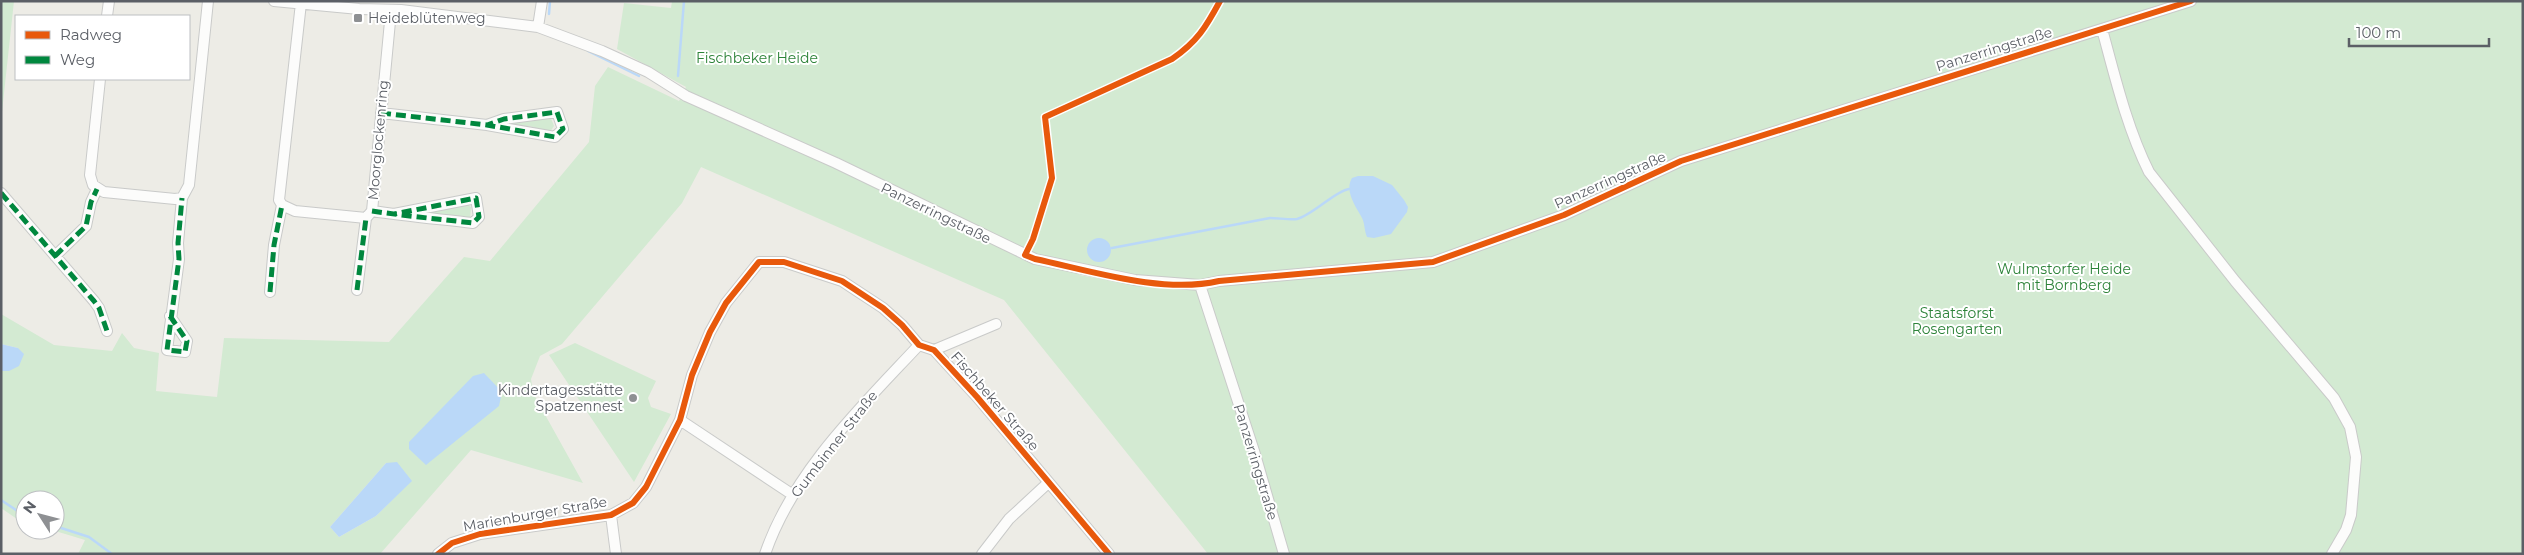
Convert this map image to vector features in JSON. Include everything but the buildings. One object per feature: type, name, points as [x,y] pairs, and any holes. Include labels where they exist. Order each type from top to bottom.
[{"type":"street","points":[[107,15],[109,1]]},
{"type":"street","points":[[170,316],[179,259],[178,243],[182,198],[190,185],[208,1]]},
{"type":"street","points":[[274,1],[375,6],[391,11],[538,27],[542,1]]},
{"type":"street","name":"Panzerringstraße","points":[[538,27],[602,51],[648,72],[686,96],[836,163],[1035,259],[1135,280],[1200,285],[1219,281],[1433,262],[1564,215],[1681,161],[2191,1]]},
{"type":"street","points":[[270,292],[274,245],[282,206],[279,200],[301,3]]},
{"type":"street","name":"Moorglockenring","points":[[282,206],[295,211],[369,214],[391,11]]},
{"type":"street","points":[[2102,29],[2139,152],[2150,172],[2235,281],[2334,398],[2350,427],[2356,457],[2351,514],[2346,530],[2332,554]]},
{"type":"street","points":[[100,80],[90,175],[91,182],[97,189],[104,192],[175,200],[182,198]]},
{"type":"street","points":[[381,113],[487,125],[555,136],[563,129],[557,112],[504,119],[487,125]]},
{"type":"street","points":[[55,256],[86,226],[91,202],[97,189]]},
{"type":"street","points":[[1,192],[99,308],[106,331]]},
{"type":"street","points":[[357,290],[369,214],[394,214],[473,223],[478,217],[476,198],[394,214]]},
{"type":"street","points":[[793,495],[680,420],[692,375],[710,332],[726,303],[759,262],[784,262],[842,281],[882,308],[902,325],[919,345]]},
{"type":"street","name":"Panzerringstraße","points":[[1200,285],[1254,451],[1284,554]]},
{"type":"street","points":[[934,350],[996,324]]},
{"type":"street","name":"Fischbeker Straße","points":[[919,345],[934,350],[977,397],[1109,554]]},
{"type":"street","name":"Gumbinner Straße","points":[[765,554],[793,495],[852,420],[919,345]]},
{"type":"street","name":"Marienburger Straße","points":[[438,554],[452,543],[480,534],[611,515],[634,503],[646,487],[680,420]]},
{"type":"street","points":[[982,554],[1009,519],[1048,483]]},
{"type":"street","points":[[611,515],[616,554]]},
{"type":"green space","points":[[1,1],[14,1],[1,121]]},
{"type":"green space","name":"Wulmstorfer Heide mit Bornberg","points":[[672,1],[2523,1],[2523,554],[1208,554],[1004,300],[701,167],[682,203],[562,344],[540,356],[531,379],[533,393],[583,483],[471,450],[380,554],[78,554],[85,540],[65,534],[65,490],[15,490],[15,518],[1,508],[1,371],[9,371],[18,348],[1,344],[1,314],[54,345],[112,351],[122,333],[134,348],[159,353],[156,391],[217,397],[224,338],[389,342],[464,257],[490,261],[589,142],[595,86],[608,67],[679,101],[686,87],[617,49],[624,3],[671,8]],"holes":[[[1433,262],[1218,285],[1190,290],[1135,285],[1079,275],[1078,270],[1200,285]],[[386,463],[411,481],[376,516],[339,537],[330,527]]]},
{"type":"green space","points":[[550,116],[554,126],[550,132],[534,130],[534,127],[511,124],[509,128],[503,122]]},
{"type":"green space","points":[[467,204],[471,207],[470,220],[429,213],[428,216],[422,211]]},
{"type":"green space","points":[[575,343],[656,381],[648,398],[651,407],[671,414],[634,482],[549,355]]},
{"type":"water","points":[[1373,176],[1392,185],[1408,207],[1407,212],[1391,234],[1374,238],[1367,237],[1363,220],[1354,204],[1349,188],[1352,178]]},
{"type":"water","points":[[1099,238],[1107,242],[1111,250],[1107,258],[1099,262],[1091,258],[1087,250],[1091,242]]},
{"type":"water","points":[[1,344],[18,348],[24,354],[19,366],[9,371],[1,371]]},
{"type":"water","points":[[484,373],[502,392],[499,406],[426,465],[409,449],[409,442],[473,376]]},
{"type":"water","points":[[397,462],[412,481],[376,516],[339,537],[330,527],[386,463]]},
{"type":"waterway","points":[[549,14],[550,1]]},
{"type":"waterway","points":[[678,76],[684,1]]},
{"type":"waterway","points":[[588,51],[639,76]]},
{"type":"waterway","points":[[1112,248],[1270,218],[1297,219],[1310,213],[1337,194],[1349,189]]},
{"type":"waterway","points":[[1,500],[15,509]]},
{"type":"waterway","points":[[65,529],[89,537],[112,554]]},
{"type":"marked path","points":[[381,113],[487,125],[555,137],[563,129],[557,112],[504,119],[487,125]]},
{"type":"marked path","points":[[55,256],[86,226],[91,202],[97,189]]},
{"type":"marked path","points":[[1,193],[94,301],[99,308],[107,331]]},
{"type":"marked path","points":[[170,316],[187,341],[185,352],[167,350],[179,259],[178,243],[182,198]]},
{"type":"marked path","points":[[372,211],[384,213],[409,216],[473,223],[479,217],[476,198],[394,214]]},
{"type":"marked path","points":[[270,292],[274,245],[282,205]]},
{"type":"marked path","points":[[357,290],[366,218]]},
{"type":"cycle path","points":[[1220,1],[1200,33],[1172,59],[1045,117],[1052,178],[1033,239],[1025,255],[1103,275],[1174,285],[1433,262],[1564,215],[1681,161],[2191,1]]},
{"type":"cycle path","points":[[438,554],[452,543],[480,534],[611,515],[633,503],[646,487],[680,420],[692,375],[710,332],[726,303],[759,262],[784,262],[842,281],[883,308],[902,325],[919,345],[934,350],[977,397],[1109,554]]},
{"type":"place","name":"Heideblütenweg","points":[[358,18]]},
{"type":"place","name":"Kindertagesstätte Spatzennest","points":[[633,398]]},
{"type":"park label","name":"Fischbeker Heide","points":[[757,58]]},
{"type":"park label","name":"Staatsforst Rosengarten","points":[[1957,322]]}]
